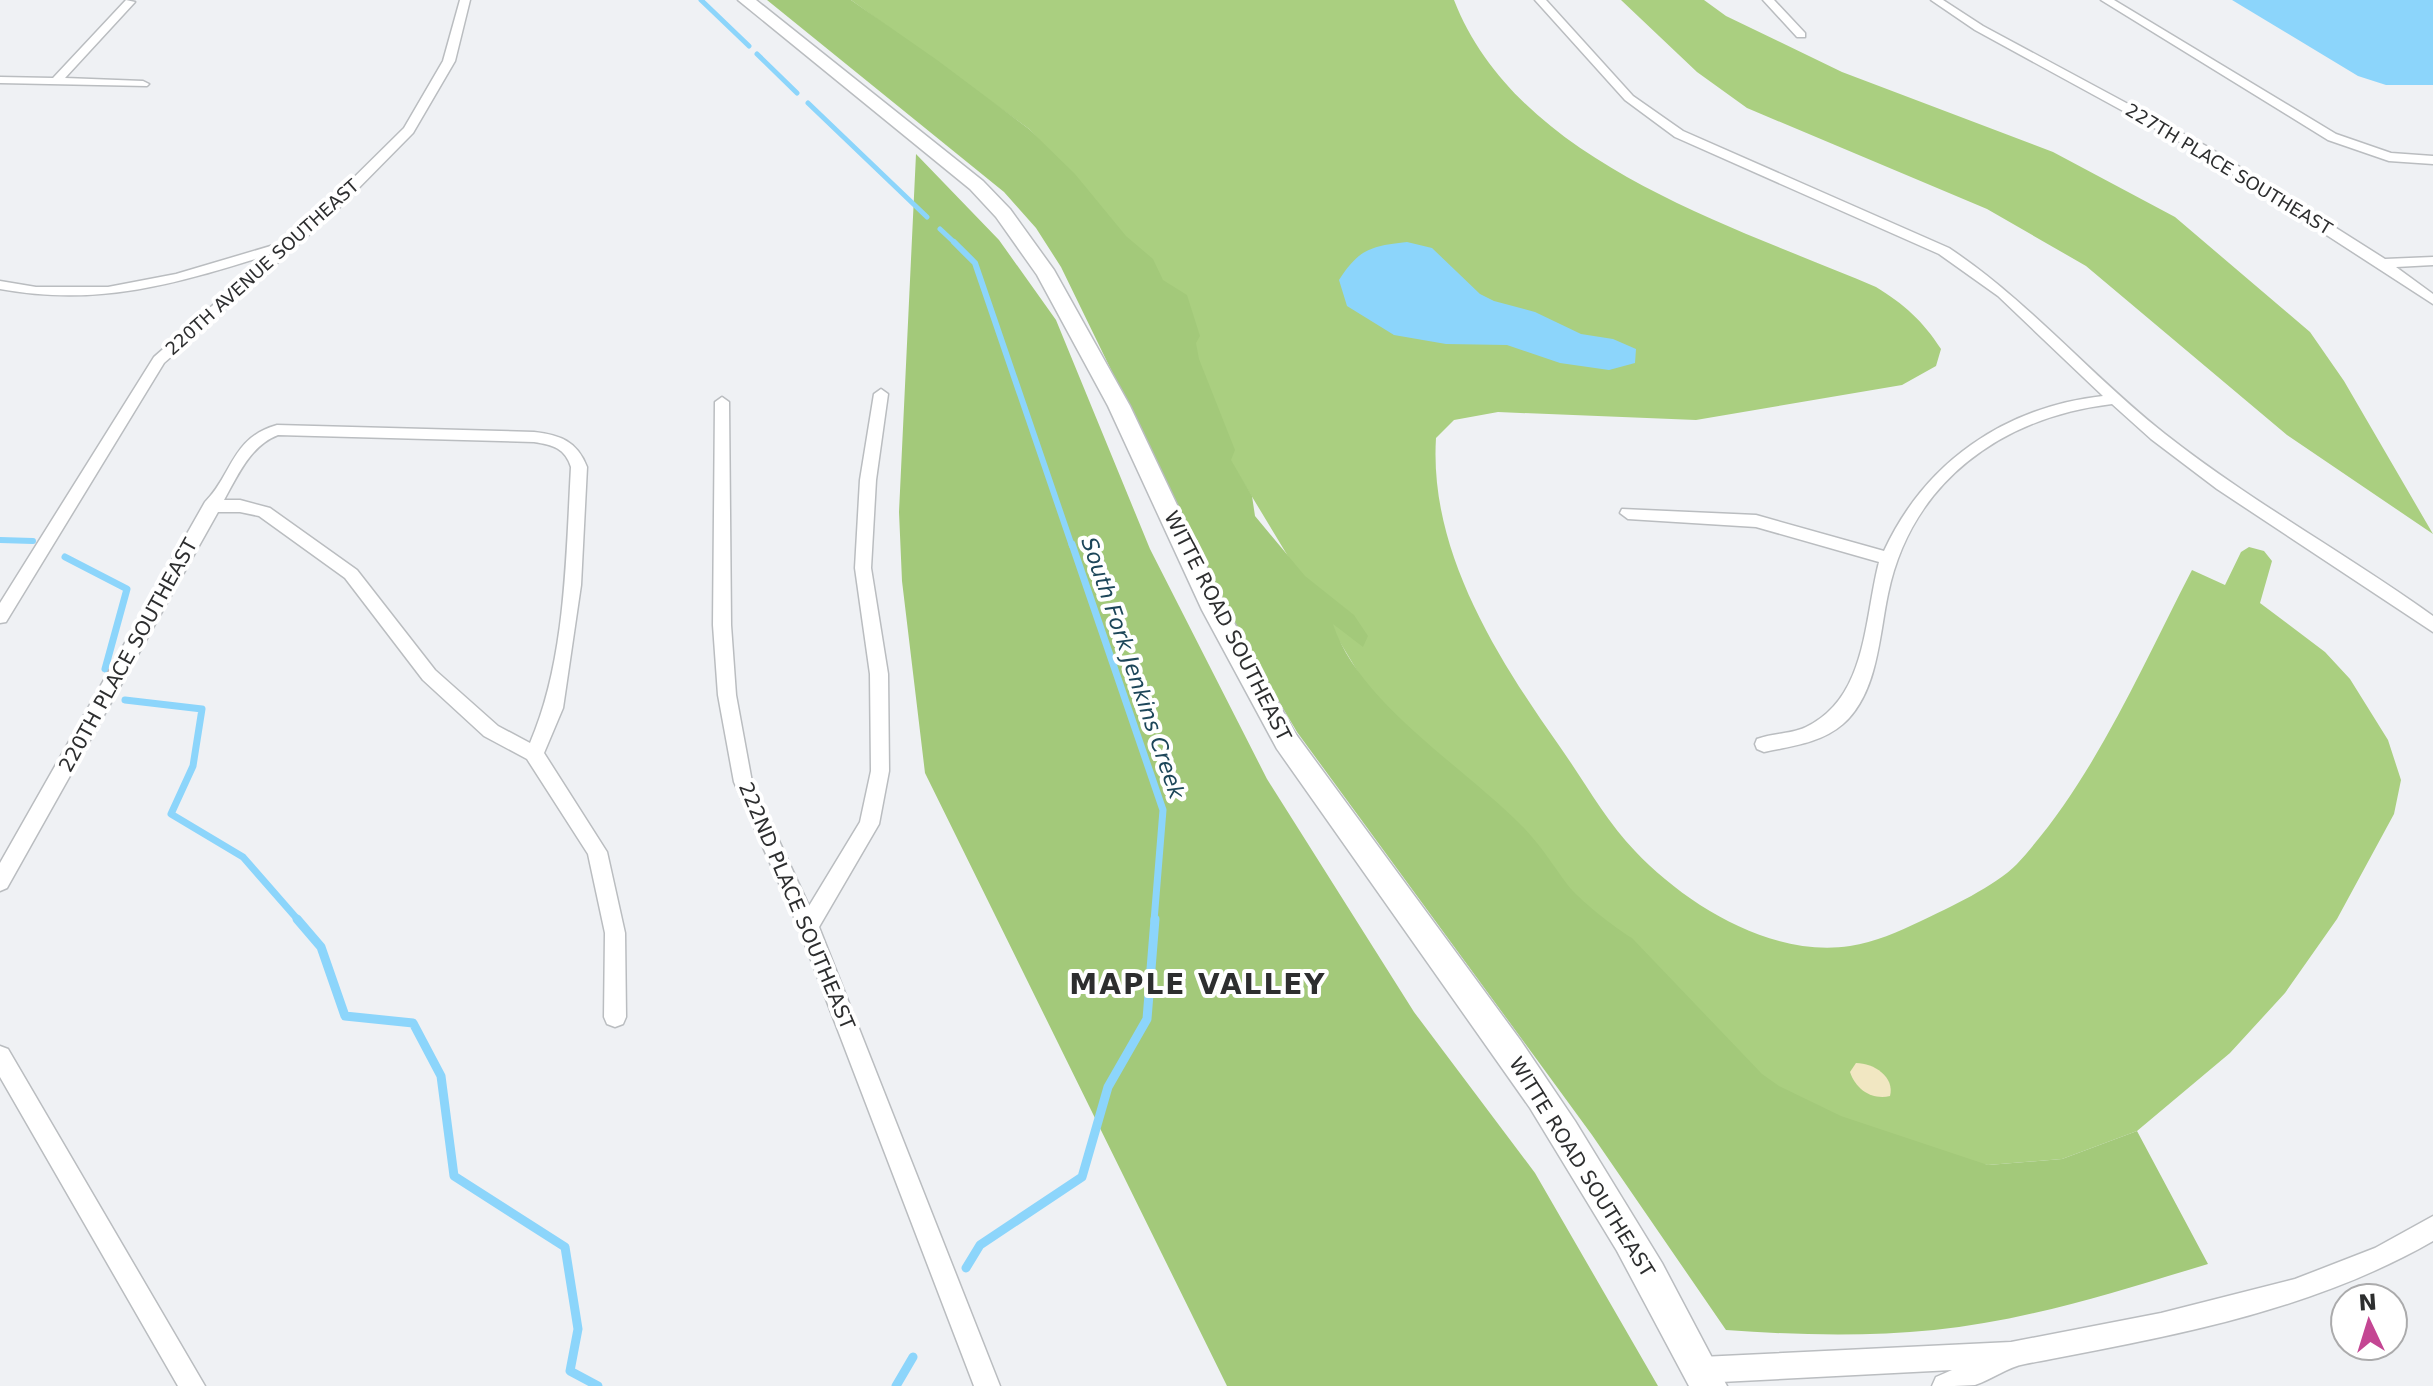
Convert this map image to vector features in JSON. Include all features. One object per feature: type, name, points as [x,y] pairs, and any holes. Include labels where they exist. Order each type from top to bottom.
[{"type":"street","name":"220TH AVENUE SOUTHEAST","points":[[0,617],[159,360],[290,244],[409,130],[449,61],[465,0]]},
{"type":"street","name":"WITTE ROAD SOUTHEAST","points":[[746,0],[903,121],[977,185],[1001,211],[1060,293],[1126,419],[1231,640],[1286,740],[1541,1095],[1642,1259],[1705,1378]]},
{"type":"street","points":[[1540,0],[1629,98],[1655,119],[1689,139],[1944,251],[1967,265],[2019,304],[2155,434],[2433,625]]},
{"type":"street","points":[[1768,0],[1801,35]]},
{"type":"street","name":"227TH PLACE SOUTHEAST","points":[[1936,0],[1979,28],[2171,130],[2382,263],[2433,300]]},
{"type":"street","points":[[2106,0],[2332,137],[2389,157],[2433,160]]},
{"type":"street","points":[[57,80],[130,2]]},
{"type":"street","points":[[0,80],[143,84]]},
{"type":"street","points":[[0,285],[80,294],[127,289],[185,277],[290,244]]},
{"type":"street","points":[[2382,263],[2433,261]]},
{"type":"street","points":[[808,926],[869,824],[880,771],[879,674],[863,568],[868,480],[881,394]]},
{"type":"street","points":[[1764,744],[1791,743],[1815,735],[1848,711],[1861,686],[1889,559],[1903,525],[1927,494],[1962,460],[2001,432],[2033,416],[2118,399]]},
{"type":"street","name":"222ND PLACE SOUTHEAST","points":[[722,402],[722,625],[727,695],[743,782],[808,926],[987,1386]]},
{"type":"street","name":"220TH PLACE SOUTHEAST","points":[[0,882],[211,506],[243,453],[264,435],[293,429],[534,437],[565,443],[579,467],[573,585],[554,708],[534,754]]},
{"type":"street","points":[[211,506],[240,506],[264,512],[351,574],[429,675],[491,731],[534,754],[597,852],[615,933],[615,1017]]},
{"type":"street","points":[[1628,513],[1756,521],[1889,559]]},
{"type":"street","points":[[0,1056],[192,1386]]},
{"type":"street","points":[[1705,1378],[2011,1354],[2161,1325],[2295,1291],[2382,1257],[2433,1228]]},
{"type":"street","points":[[1945,1386],[2011,1354]]},
{"type":"green space","points":[[767,0],[851,0],[1029,129],[1075,174],[1126,236],[1153,259],[1163,280],[1187,295],[1200,336],[1196,343],[1199,359],[1235,450],[1231,460],[1252,496],[1255,516],[1305,576],[1354,615],[1368,636],[1363,647],[1333,624],[1346,653],[1365,680],[1388,707],[1522,826],[1572,890],[1632,938],[1762,1074],[1779,1086],[1841,1116],[1988,1165],[2062,1159],[2137,1131],[2208,1264],[2072,1304],[1969,1326],[1856,1334],[1726,1330],[1592,1135],[1297,732],[1243,641],[1061,267],[1036,228],[1004,192]]},
{"type":"green space","points":[[851,0],[1454,0],[1484,56],[1526,104],[1576,145],[1634,181],[1694,211],[1876,287],[1920,322],[1941,349],[1936,366],[1902,385],[1696,420],[1498,412],[1454,420],[1436,438],[1437,480],[1443,521],[1455,561],[1490,638],[1614,826],[1656,871],[1705,908],[1732,923],[1791,944],[1820,948],[1850,946],[1904,929],[1985,888],[2017,864],[2070,797],[2114,723],[2192,570],[2225,585],[2241,552],[2249,547],[2264,551],[2272,561],[2260,603],[2325,652],[2350,679],[2388,740],[2401,780],[2394,814],[2337,919],[2285,993],[2230,1053],[2137,1131],[2062,1159],[1988,1165],[1842,1141],[1448,821],[1225,452],[1088,193],[1029,129]]},
{"type":"green space","points":[[1621,0],[1704,0],[1726,16],[1842,72],[2053,152],[2175,217],[2310,332],[2344,381],[2433,534],[2287,435],[2086,266],[1987,209],[1747,108],[1697,72]]},
{"type":"green space","points":[[916,154],[999,240],[1056,320],[1150,549],[1267,779],[1414,1012],[1535,1173],[1658,1386],[1227,1386],[925,773],[902,581],[899,512]]},
{"type":"sand","points":[[1856,1063],[1870,1065],[1882,1072],[1891,1089],[1890,1096],[1871,1095],[1861,1089],[1850,1072]]},
{"type":"water","points":[[2232,0],[2433,0],[2433,85],[2386,85],[2358,76]]},
{"type":"water","points":[[1407,242],[1432,248],[1480,294],[1494,301],[1535,312],[1581,334],[1613,339],[1636,349],[1635,363],[1609,370],[1560,363],[1507,345],[1446,344],[1394,335],[1347,306],[1339,280],[1353,262],[1367,251]]},
{"type":"waterway","name":"South Fork Jenkins Creek","points":[[701,0],[749,46]]},
{"type":"waterway","name":"South Fork Jenkins Creek","points":[[757,54],[797,93]]},
{"type":"waterway","name":"South Fork Jenkins Creek","points":[[808,103],[927,217]]},
{"type":"waterway","name":"South Fork Jenkins Creek","points":[[940,229],[956,244]]},
{"type":"waterway","name":"South Fork Jenkins Creek","points":[[956,244],[975,263],[1072,546]]},
{"type":"waterway","name":"South Fork Jenkins Creek","points":[[0,540],[33,541]]},
{"type":"waterway","name":"South Fork Jenkins Creek","points":[[1072,544],[1163,810],[1154,921]]},
{"type":"waterway","name":"South Fork Jenkins Creek","points":[[65,557],[127,589],[105,669]]},
{"type":"waterway","name":"South Fork Jenkins Creek","points":[[125,700],[202,709],[193,766],[171,814],[243,857],[299,921]]},
{"type":"waterway","name":"South Fork Jenkins Creek","points":[[297,919],[321,947],[345,1016],[413,1023],[441,1076],[454,1176],[565,1247],[578,1329],[570,1371],[598,1386]]},
{"type":"waterway","name":"South Fork Jenkins Creek","points":[[966,1268],[980,1245],[1082,1177],[1108,1087],[1147,1019],[1155,919]]},
{"type":"waterway","name":"South Fork Jenkins Creek","points":[[896,1386],[913,1357]]},
{"type":"district","name":"MAPLE VALLEY","points":[[1198,984]]}]
